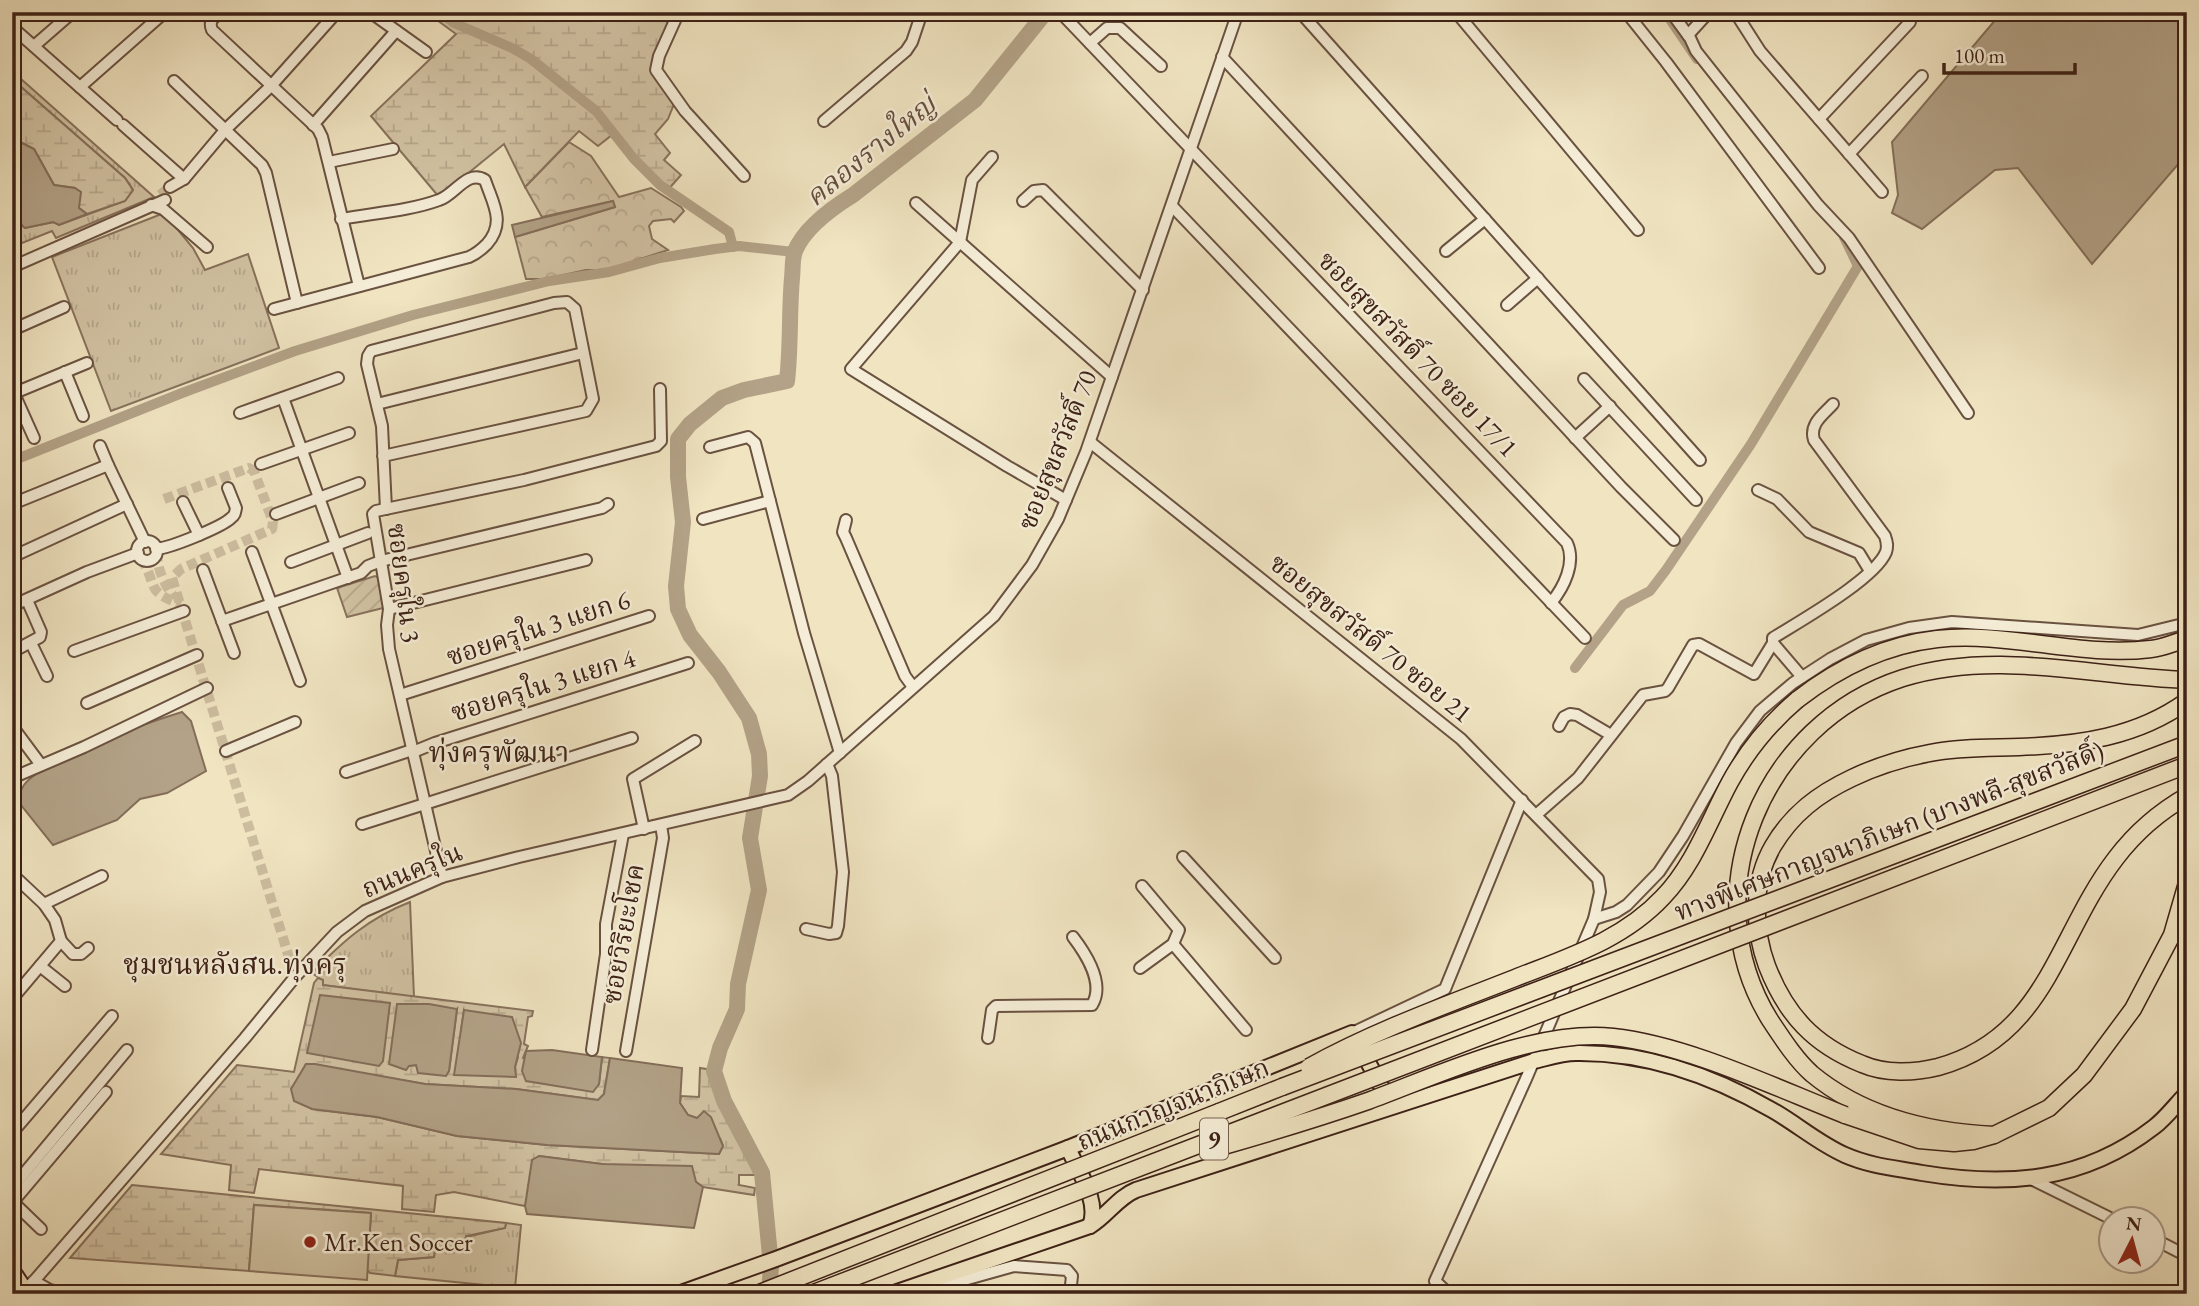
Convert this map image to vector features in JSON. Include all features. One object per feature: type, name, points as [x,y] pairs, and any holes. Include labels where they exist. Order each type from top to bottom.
[{"type":"highway","points":[[1282,1087],[1307,1068],[1330,1056],[1438,1008],[1597,945],[1623,931],[1664,897],[1680,877],[1731,780],[1761,736],[1797,700],[1820,682],[1872,655],[1937,639],[1976,638],[2102,650],[2152,649],[2187,639]]},
{"type":"highway","points":[[1994,1135],[1926,1127],[1880,1113],[1847,1098],[1811,1073],[1780,1036],[1759,1003],[1737,930],[1736,898],[1739,873],[1748,836],[1761,802],[1781,766],[1823,721],[1878,688],[1904,678],[1949,668],[1997,665],[2064,668],[2187,680]]},
{"type":"highway","points":[[2187,701],[2172,712],[2113,737],[2077,743],[1932,752],[1879,766],[1830,789],[1809,803],[1784,827],[1767,857],[1758,887],[1757,923],[1762,952],[1775,985],[1813,1038],[1838,1054],[1870,1068],[1897,1072],[1927,1069],[1958,1061],[1989,1046],[2034,999],[2116,858],[2164,810],[2187,796]]},
{"type":"highway","name":"ทางพิเศษกาญจนาภิเษก (บางพลี-สุขสวัสดิ์)","points":[[1608,963],[2187,744]]},
{"type":"highway","name":"ทางพิเศษกาญจนาภิเษก (บางพลี-สุขสวัสดิ์)","points":[[1617,984],[2187,765]]},
{"type":"highway","points":[[1124,1174],[1348,1108],[1536,1042],[1570,1037],[1612,1037],[1652,1044],[1695,1057],[1845,1115],[1919,1140],[1965,1143],[1994,1135],[2049,1108],[2084,1075],[2133,1009],[2157,966],[2172,935],[2187,883]]},
{"type":"highway","name":"ถนนกาญจนาภิเษก","points":[[757,1294],[1282,1087],[1608,963]]},
{"type":"highway","name":"ถนนกาญจนาภิเษก","points":[[811,1294],[1617,984]]},
{"type":"main road","points":[[678,1294],[1068,1148],[1352,1034],[1394,1108]]},
{"type":"main road","points":[[891,1294],[916,1290],[1005,1261],[1090,1226],[1130,1192],[1534,1061],[1574,1053],[1627,1056],[1681,1068],[1734,1088],[1776,1112],[1810,1136],[1870,1165],[1957,1179],[2031,1179],[2071,1171],[2116,1153],[2156,1126],[2187,1093]]},
{"type":"main road","points":[[1068,1148],[1093,1206],[1090,1226]]},
{"type":"main road","points":[[12,1270],[27,1290]]},
{"type":"street","points":[[34,46],[73,12]]},
{"type":"street","points":[[80,87],[165,12]]},
{"type":"street","points":[[222,12],[212,19],[212,30],[323,137],[359,286]]},
{"type":"street","points":[[12,27],[120,123],[177,186],[226,129],[270,87],[337,12]]},
{"type":"street","points":[[370,12],[426,52]]},
{"type":"street","points":[[824,121],[906,51],[912,42],[922,12]]},
{"type":"street","name":"ซอยสุขสวัสดิ์ 70 ซอย 17/1","points":[[1060,12],[1567,543],[1570,556],[1566,577],[1551,603]]},
{"type":"street","name":"ซอยสุขสวัสดิ์ 70","points":[[767,800],[788,795],[827,764],[994,616],[1031,565],[1058,519],[1090,442],[1237,12]]},
{"type":"street","points":[[1300,12],[1700,460]]},
{"type":"street","points":[[1456,12],[1638,230]]},
{"type":"street","points":[[1626,12],[1674,72],[1819,268]]},
{"type":"street","points":[[1671,12],[1703,60],[1818,205],[1856,248],[1968,413]]},
{"type":"street","points":[[1688,34],[1709,12]]},
{"type":"street","points":[[1735,12],[1760,51],[1882,192]]},
{"type":"street","points":[[677,16],[656,69],[685,111],[744,176]]},
{"type":"street","points":[[1819,119],[1910,22]]},
{"type":"street","points":[[1090,43],[1107,28],[1120,28],[1161,66]]},
{"type":"street","points":[[313,125],[396,31]]},
{"type":"street","points":[[1222,57],[1575,438],[1674,540]]},
{"type":"street","points":[[1849,154],[1922,76]]},
{"type":"street","points":[[174,81],[262,165],[297,303]]},
{"type":"street","points":[[329,162],[393,149]]},
{"type":"street","points":[[992,158],[972,180],[960,242],[851,369],[1066,500]]},
{"type":"street","points":[[274,309],[477,254],[497,229],[498,221],[485,180],[479,176],[471,177],[441,200],[341,219]]},
{"type":"street","points":[[1023,201],[1034,191],[1043,190],[1143,290]]},
{"type":"street","points":[[12,267],[163,198]]},
{"type":"street","points":[[916,203],[1112,377]]},
{"type":"street","points":[[150,205],[163,209],[207,247]]},
{"type":"street","points":[[1172,206],[1585,638]]},
{"type":"street","points":[[1446,251],[1485,219]]},
{"type":"street","points":[[1507,305],[1538,278]]},
{"type":"street","points":[[383,456],[586,411],[593,400],[575,309],[567,302],[554,303],[371,351],[368,364],[382,426],[383,456],[386,509]]},
{"type":"street","points":[[12,330],[64,307]]},
{"type":"street","points":[[377,404],[583,354]]},
{"type":"street","points":[[34,438],[13,392],[87,363]]},
{"type":"street","points":[[65,372],[83,416]]},
{"type":"street","points":[[240,413],[338,378]]},
{"type":"street","points":[[1584,379],[1696,500]]},
{"type":"street","name":"ซอยครุใน 3","points":[[442,877],[387,636],[390,609],[373,513],[524,480],[656,446],[661,441],[660,389]]},
{"type":"street","points":[[283,398],[348,578]]},
{"type":"street","points":[[1536,815],[1578,778],[1643,695],[1668,688],[1693,645],[1699,644],[1750,674],[1756,671],[1773,643],[1773,638],[1857,584],[1885,555],[1888,544],[1885,536],[1814,440],[1813,425],[1833,404]]},
{"type":"street","points":[[1575,438],[1610,406]]},
{"type":"street","points":[[261,464],[349,433]]},
{"type":"street","points":[[710,447],[748,437],[752,439],[810,656],[839,752]]},
{"type":"street","name":"ซอยสุขสวัสดิ์ 70 ซอย 21","points":[[1090,442],[1461,739],[1596,876],[1600,892],[1594,919]]},
{"type":"street","points":[[100,446],[145,542]]},
{"type":"street","points":[[12,504],[108,465]]},
{"type":"street","points":[[276,514],[359,483]]},
{"type":"street","points":[[156,549],[166,548],[199,535],[230,519],[236,508],[228,488]]},
{"type":"street","points":[[1758,490],[1777,499],[1809,532],[1859,552],[1870,571]]},
{"type":"street","points":[[702,519],[770,501]]},
{"type":"street","points":[[183,502],[199,535]]},
{"type":"street","points":[[12,556],[127,504]]},
{"type":"street","points":[[222,621],[361,573],[370,575],[382,566],[602,508],[608,504]]},
{"type":"street","points":[[846,520],[846,538],[905,676],[913,687]]},
{"type":"street","points":[[291,562],[368,533]]},
{"type":"street","points":[[145,542],[153,544],[156,549],[156,555],[149,561],[141,558],[138,553],[139,547],[145,542]]},
{"type":"street","points":[[252,552],[300,681]]},
{"type":"street","points":[[12,606],[127,555],[138,553]]},
{"type":"street","points":[[390,609],[586,560]]},
{"type":"street","points":[[203,570],[233,653]]},
{"type":"street","points":[[12,652],[40,637],[41,632],[27,600]]},
{"type":"street","points":[[74,651],[184,611]]},
{"type":"street","name":"ซอยครุใน 3 แยก 6","points":[[400,695],[649,616]]},
{"type":"street","points":[[1449,1294],[1435,1281],[1534,1061],[1594,919],[1616,912],[1627,905],[1659,872],[1683,836],[1736,743],[1760,711],[1802,677],[1830,659],[1866,640],[1909,628],[1952,622],[2137,635],[2187,623]]},
{"type":"street","points":[[31,643],[47,676]]},
{"type":"street","points":[[1773,643],[1802,677]]},
{"type":"street","points":[[88,703],[197,655]]},
{"type":"street","name":"ซอยครุใน 3 แยก 4","points":[[346,772],[688,663]]},
{"type":"street","points":[[12,778],[207,688]]},
{"type":"street","points":[[1559,726],[1564,717],[1577,715],[1611,735]]},
{"type":"street","points":[[226,751],[295,722]]},
{"type":"street","points":[[12,726],[41,765]]},
{"type":"street","points":[[362,824],[632,738]]},
{"type":"street","points":[[644,829],[633,779],[695,741]]},
{"type":"street","points":[[806,929],[829,934],[836,933],[838,926],[843,872],[832,776],[827,764]]},
{"type":"street","name":"ถนนครุใน","points":[[27,1290],[324,945],[365,911],[442,877],[767,800]]},
{"type":"street","points":[[1352,1034],[1445,989],[1522,800]]},
{"type":"street","name":"ซอยวิริยะโชค","points":[[626,1051],[663,838],[661,825]]},
{"type":"street","points":[[592,1051],[605,964],[606,924],[623,834]]},
{"type":"street","points":[[1183,857],[1275,958]]},
{"type":"street","points":[[12,874],[44,904],[55,920],[61,941],[73,954],[81,954],[88,948]]},
{"type":"street","points":[[44,904],[102,876]]},
{"type":"street","points":[[1140,968],[1173,944],[1178,936],[1177,925],[1142,886]]},
{"type":"street","points":[[988,1038],[992,1010],[996,1006],[1091,1005],[1096,998],[1095,979],[1073,937]]},
{"type":"street","points":[[12,999],[61,941]]},
{"type":"street","points":[[1173,944],[1246,1030]]},
{"type":"street","points":[[40,966],[65,986]]},
{"type":"street","points":[[12,1133],[112,1016]]},
{"type":"street","points":[[12,1188],[127,1050]]},
{"type":"street","points":[[41,1229],[13,1202],[106,1092]]},
{"type":"street","points":[[2031,1179],[2098,1212]]},
{"type":"street","points":[[2168,1246],[2187,1256]]},
{"type":"street","points":[[1005,1261],[1067,1270],[1072,1276],[1070,1294]]},
{"type":"street","points":[[27,1290],[50,1290],[64,1294]]},
{"type":"green space","points":[[426,12],[652,12],[664,17],[668,24],[656,55],[674,104],[668,119],[655,134],[670,153],[664,160],[681,175],[666,192],[650,179],[612,135],[598,146],[579,131],[525,187],[504,144],[439,197],[371,116],[456,34]]},
{"type":"green space","points":[[12,71],[154,197],[56,238],[52,231],[17,245],[12,233],[12,208],[19,223],[25,228],[54,222],[59,225],[125,201],[133,190],[125,178],[12,79]]},
{"type":"green space","points":[[12,79],[125,178],[133,190],[125,201],[87,214],[79,208],[75,188],[54,185],[34,149],[12,138]]},
{"type":"green space","points":[[569,142],[591,156],[619,197],[651,188],[681,207],[684,211],[674,222],[671,219],[653,221],[649,226],[652,239],[668,250],[606,270],[586,270],[545,279],[526,279],[515,237],[615,207],[613,201],[542,217],[525,187]]},
{"type":"green space","points":[[164,213],[193,248],[205,270],[248,254],[279,348],[111,411],[52,257]]},
{"type":"green space","points":[[375,576],[382,580],[387,607],[347,617],[337,588]]},
{"type":"green space","points":[[410,902],[414,997],[322,985],[322,980],[312,973],[357,931]]},
{"type":"green space","points":[[318,978],[323,980],[323,985],[533,1011],[532,1016],[528,1017],[524,1044],[528,1046],[523,1058],[599,1084],[602,1057],[610,1058],[604,1094],[598,1100],[516,1089],[425,1084],[306,1064],[292,1089],[312,1109],[377,1117],[457,1136],[547,1145],[719,1154],[723,1146],[718,1135],[699,1119],[688,1115],[680,1103],[681,1096],[699,1097],[700,1068],[712,1070],[755,1175],[739,1175],[739,1185],[755,1188],[754,1195],[703,1187],[696,1182],[602,1164],[539,1156],[525,1206],[454,1192],[436,1195],[434,1212],[402,1209],[403,1186],[259,1169],[254,1193],[229,1190],[231,1165],[161,1154],[237,1065],[294,1072],[314,983]],"holes":[[[457,1009],[449,1071],[446,1075],[416,1065],[409,1066]],[[464,1010],[518,1057],[515,1067],[461,1031]]]},
{"type":"green space","points":[[132,1185],[506,1223],[505,1228],[466,1236],[465,1241],[436,1243],[434,1257],[398,1260],[395,1276],[370,1273],[367,1270],[371,1213],[254,1205],[249,1271],[70,1258]]},
{"type":"green space","name":"Mr.Ken Soccer","points":[[254,1205],[371,1213],[367,1280],[249,1271]]},
{"type":"green space","points":[[506,1223],[521,1225],[515,1288],[395,1276],[398,1260],[434,1257],[435,1243],[465,1241],[466,1237],[505,1228]]},
{"type":"shaded area","points":[[2002,12],[2187,12],[2187,154],[2092,264],[2018,168],[1995,170],[1922,229],[1892,213],[1898,195],[1892,142]]},
{"type":"shaded area","points":[[12,138],[34,149],[54,185],[75,188],[81,192],[79,208],[87,214],[59,225],[53,222],[25,228],[19,221],[12,199]]},
{"type":"shaded area","points":[[613,201],[615,207],[515,237],[512,225]]},
{"type":"shaded area","points":[[182,712],[191,721],[206,771],[167,793],[140,799],[117,820],[53,845],[17,800],[24,785],[52,764],[97,743]]},
{"type":"shaded area","points":[[320,995],[390,1003],[383,1061],[379,1066],[307,1053]]},
{"type":"shaded area","points":[[397,1004],[429,1004],[457,1009],[449,1071],[446,1076],[418,1073],[416,1065],[409,1066],[406,1070],[389,1064]]},
{"type":"shaded area","points":[[464,1010],[512,1017],[521,1043],[515,1067],[516,1077],[454,1075]]},
{"type":"shaded area","points":[[552,1050],[602,1057],[599,1084],[593,1092],[526,1081],[522,1071],[526,1051]]},
{"type":"shaded area","points":[[610,1058],[682,1068],[680,1103],[688,1115],[697,1118],[704,1111],[711,1117],[723,1146],[719,1154],[547,1145],[457,1136],[377,1117],[312,1109],[294,1101],[291,1089],[306,1064],[315,1064],[425,1084],[516,1089],[598,1100],[604,1094]]},
{"type":"shaded area","points":[[539,1156],[602,1164],[692,1166],[696,1182],[703,1187],[694,1228],[527,1214],[525,1206],[532,1160]]},
{"type":"waterway","points":[[440,12],[454,23],[531,59],[596,111],[634,159],[660,185],[729,232],[733,247]]},
{"type":"waterway","name":"คลองรางใหญ่","points":[[769,1294],[771,1266],[762,1173],[724,1101],[714,1071],[720,1048],[737,1009],[738,984],[759,890],[750,838],[760,776],[759,754],[749,718],[719,672],[690,635],[678,609],[676,586],[683,522],[678,477],[678,439],[690,424],[722,398],[744,390],[787,381],[793,261],[795,251],[805,234],[828,212],[975,100],[1046,12]]},
{"type":"waterway","points":[[1665,12],[1697,59]]},
{"type":"waterway","points":[[1575,668],[1623,605],[1650,591],[1751,444],[1858,266],[1844,237]]},
{"type":"waterway","points":[[12,461],[295,351],[413,315],[549,281],[609,272],[660,258],[739,246],[794,252]]},
{"type":"tunnel","points":[[160,195],[170,187]]},
{"type":"tunnel","points":[[164,499],[249,468],[254,471],[273,522],[272,529],[181,569],[172,578],[295,977]]},
{"type":"tunnel","points":[[157,552],[162,576],[174,597]]},
{"type":"tunnel","points":[[141,558],[157,591],[181,604]]},
{"type":"place","name":"Mr.Ken Soccer","points":[[310,1242]]},
{"type":"district","name":"ทุ่งครุพัฒนา","points":[[499,752]]},
{"type":"district","name":"ชุมชนหลังสน.ทุ่งครุ","points":[[235,964]]}]
